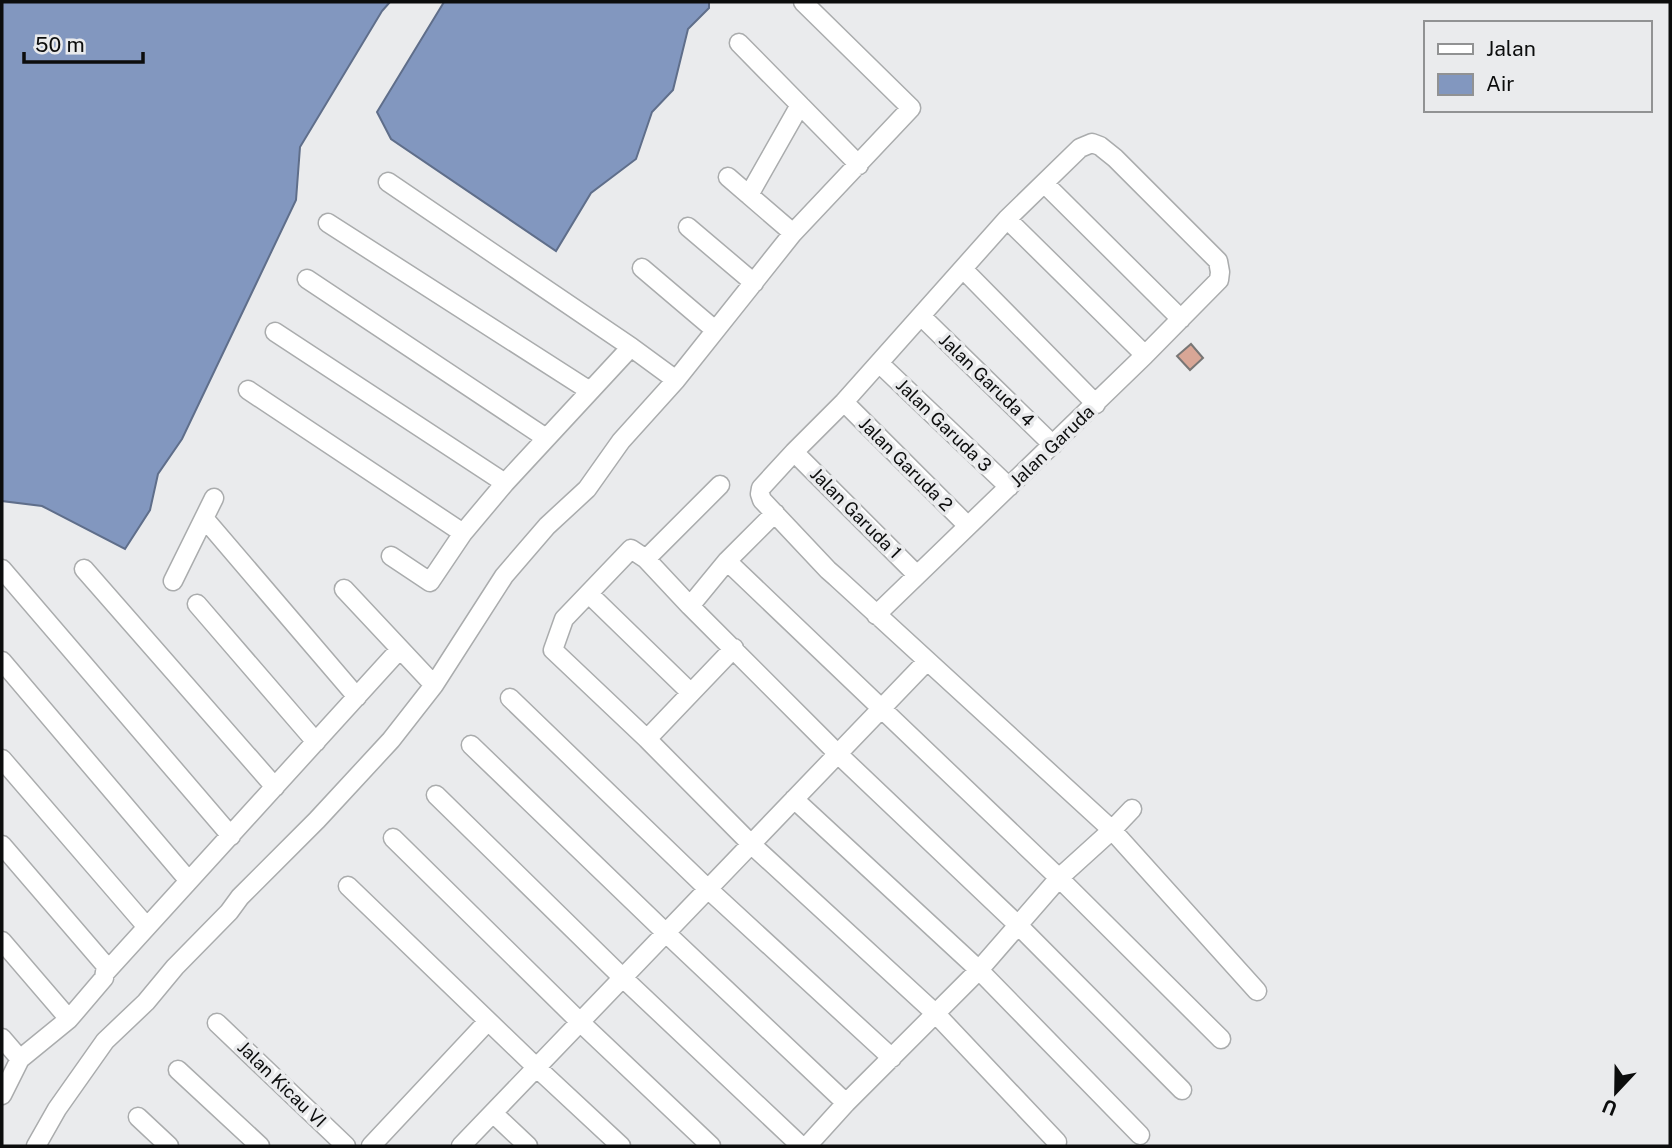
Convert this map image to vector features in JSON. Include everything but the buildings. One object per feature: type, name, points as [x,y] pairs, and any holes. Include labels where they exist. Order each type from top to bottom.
[{"type":"street","points":[[36,1146],[57,1110],[105,1041],[146,1002],[240,897],[317,820],[391,740],[434,685],[504,576],[547,526],[587,489],[621,441],[676,380],[793,233],[911,108],[803,2]]},
{"type":"street","points":[[739,43],[859,164]]},
{"type":"street","points":[[748,195],[800,106]]},
{"type":"street","name":"Jalan Garuda","points":[[876,615],[1096,404],[1219,279],[1218,261],[1100,146],[1092,143],[1080,148],[1044,183]]},
{"type":"street","points":[[728,177],[793,233]]},
{"type":"street","points":[[388,182],[631,346],[676,380]]},
{"type":"street","points":[[1181,319],[1044,183],[1007,219],[844,402],[761,488],[760,494],[762,500],[828,570],[1112,830],[1257,991]]},
{"type":"street","points":[[1007,219],[1145,355]]},
{"type":"street","points":[[328,223],[590,391]]},
{"type":"street","points":[[688,227],[754,283]]},
{"type":"street","points":[[642,268],[715,330]]},
{"type":"street","points":[[963,269],[1096,404]]},
{"type":"street","points":[[307,279],[546,438]]},
{"type":"street","name":"Jalan Garuda 4","points":[[921,316],[1053,445]]},
{"type":"street","points":[[275,332],[505,483]]},
{"type":"street","points":[[391,556],[430,582],[463,533],[505,483],[631,346]]},
{"type":"street","name":"Jalan Garuda 3","points":[[879,363],[1009,487]]},
{"type":"street","points":[[248,390],[463,533]]},
{"type":"street","name":"Jalan Garuda 2","points":[[844,402],[968,526]]},
{"type":"street","name":"Jalan Garuda 1","points":[[794,452],[917,575]]},
{"type":"street","points":[[646,559],[720,485]]},
{"type":"street","points":[[173,580],[214,498]]},
{"type":"street","points":[[691,606],[727,561],[775,513]]},
{"type":"street","points":[[204,518],[357,697]]},
{"type":"street","points":[[1057,1142],[936,1014],[751,844],[553,649],[564,619],[631,549],[646,559],[838,754],[1018,926],[1182,1090]]},
{"type":"street","points":[[727,561],[1059,878],[1221,1039]]},
{"type":"street","points":[[2,569],[230,835]]},
{"type":"street","points":[[84,569],[275,787]]},
{"type":"street","points":[[344,589],[434,685]]},
{"type":"street","points":[[589,594],[691,693]]},
{"type":"street","points":[[197,604],[316,741]]},
{"type":"street","points":[[647,739],[734,648]]},
{"type":"street","points":[[106,972],[400,649]]},
{"type":"street","points":[[461,1146],[927,661]]},
{"type":"street","points":[[2,662],[189,881]]},
{"type":"street","points":[[510,698],[708,889],[892,1058]]},
{"type":"street","points":[[471,745],[846,1103]]},
{"type":"street","points":[[2,759],[147,927]]},
{"type":"street","points":[[436,794],[623,978],[801,1146]]},
{"type":"street","points":[[794,799],[979,970],[1140,1135]]},
{"type":"street","points":[[807,1146],[846,1103],[979,970],[1059,878],[1132,809]]},
{"type":"street","points":[[393,838],[711,1146]]},
{"type":"street","points":[[2,845],[106,966],[104,978],[69,1019],[20,1059],[2,1095]]},
{"type":"street","points":[[348,886],[621,1146]]},
{"type":"street","points":[[2,941],[69,1019]]},
{"type":"street","points":[[371,1146],[488,1021]]},
{"type":"street","name":"Jalan Kicau VI","points":[[217,1023],[346,1146]]},
{"type":"street","points":[[2,1038],[20,1059]]},
{"type":"street","points":[[178,1070],[260,1146]]},
{"type":"street","points":[[493,1113],[528,1146]]},
{"type":"street","points":[[138,1117],[169,1146]]},
{"type":"water","points":[[2,2],[390,2],[300,147],[296,200],[182,439],[158,474],[150,510],[125,549],[42,506],[2,501]]},
{"type":"water","points":[[444,2],[709,2],[709,8],[688,29],[673,90],[652,112],[636,159],[591,193],[556,251],[391,139],[377,112]]}]
